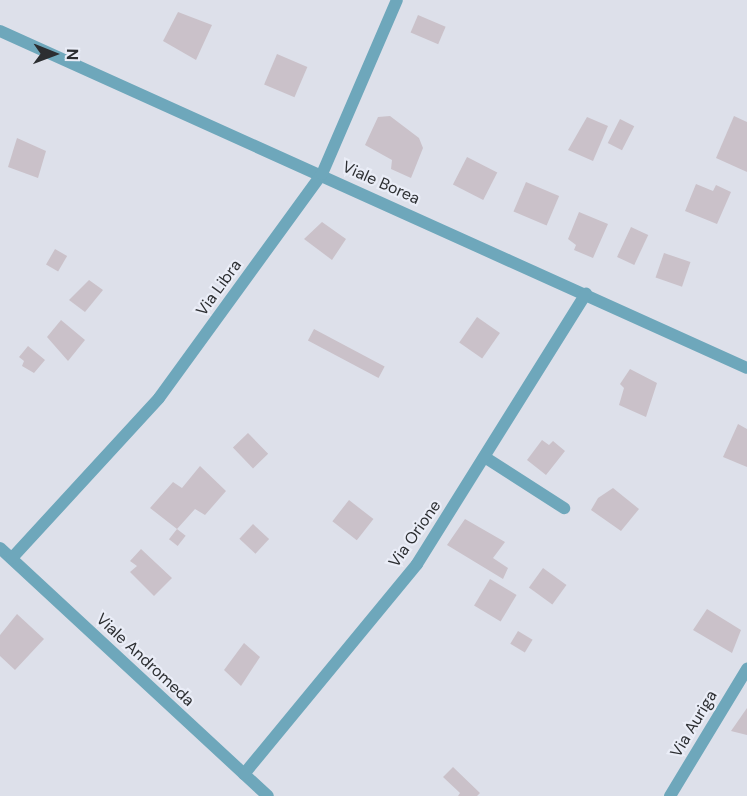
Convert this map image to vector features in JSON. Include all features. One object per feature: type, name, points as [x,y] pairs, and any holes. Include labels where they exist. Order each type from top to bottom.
[{"type":"street","name":"Via Libra","points":[[12,558],[159,398],[322,174],[397,0]]},
{"type":"street","name":"Viale Borea","points":[[0,31],[322,174],[747,368]]},
{"type":"street","name":"Via Orione","points":[[244,774],[417,564],[486,458],[586,294]]},
{"type":"street","points":[[486,458],[564,508]]},
{"type":"street","name":"Viale Andromeda","points":[[0,548],[268,796]]},
{"type":"street","name":"Via Auriga","points":[[670,796],[747,669]]},
{"type":"building","points":[[178,12],[212,25],[196,60],[163,41]]},
{"type":"building","points":[[418,15],[446,27],[438,44],[411,32]]},
{"type":"building","points":[[277,54],[307,67],[294,97],[264,84]]},
{"type":"building","points":[[390,116],[419,138],[423,148],[411,178],[391,169],[392,160],[365,145],[378,117]]},
{"type":"building","points":[[734,116],[747,122],[747,172],[716,158]]},
{"type":"building","points":[[587,117],[608,126],[593,161],[568,150]]},
{"type":"building","points":[[620,119],[634,126],[622,150],[608,143]]},
{"type":"building","points":[[17,138],[46,151],[38,178],[8,167]]},
{"type":"building","points":[[467,157],[497,172],[483,200],[453,185]]},
{"type":"building","points":[[526,182],[559,196],[547,226],[513,211]]},
{"type":"building","points":[[696,184],[713,191],[716,185],[731,192],[717,224],[685,211]]},
{"type":"building","points":[[579,212],[608,224],[593,258],[574,250],[576,245],[568,239]]},
{"type":"building","points":[[322,222],[346,239],[332,260],[304,239]]},
{"type":"building","points":[[631,227],[648,235],[634,265],[617,257]]},
{"type":"building","points":[[55,249],[67,256],[58,272],[46,265]]},
{"type":"building","points":[[664,253],[690,262],[682,287],[656,278]]},
{"type":"building","points":[[89,280],[103,290],[85,312],[69,300]]},
{"type":"building","points":[[477,317],[500,333],[482,358],[459,342]]},
{"type":"building","points":[[61,320],[85,340],[68,361],[47,337]]},
{"type":"building","points":[[314,329],[385,367],[379,378],[308,340]]},
{"type":"building","points":[[28,346],[45,360],[34,373],[22,366],[24,361],[19,357]]},
{"type":"building","points":[[630,369],[657,383],[646,417],[619,405],[624,388],[620,384]]},
{"type":"building","points":[[738,424],[747,429],[747,467],[723,457]]},
{"type":"building","points":[[248,433],[268,454],[253,468],[233,448]]},
{"type":"building","points":[[542,440],[549,445],[553,441],[565,451],[546,475],[527,460]]},
{"type":"building","points":[[200,466],[226,491],[205,515],[195,509],[177,529],[150,508],[173,482],[182,488]]},
{"type":"building","points":[[613,488],[639,509],[621,531],[591,510],[598,498]]},
{"type":"building","points":[[349,500],[373,519],[357,540],[332,521]]},
{"type":"building","points":[[465,519],[505,542],[493,558],[508,568],[503,579],[447,545]]},
{"type":"building","points":[[253,524],[269,539],[255,554],[239,539]]},
{"type":"building","points":[[177,529],[186,536],[178,546],[169,539]]},
{"type":"building","points":[[141,549],[172,578],[154,596],[130,572],[137,566],[130,561]]},
{"type":"building","points":[[543,568],[566,585],[552,604],[529,587]]},
{"type":"building","points":[[490,579],[517,595],[501,622],[474,606]]},
{"type":"building","points":[[707,609],[741,630],[732,653],[693,630]]},
{"type":"building","points":[[17,614],[44,639],[15,670],[0,656],[0,635]]},
{"type":"building","points":[[518,631],[533,640],[525,653],[510,644]]},
{"type":"building","points":[[244,643],[260,657],[241,686],[224,670]]},
{"type":"building","points":[[747,708],[747,735],[731,731]]},
{"type":"building","points":[[453,767],[480,793],[477,796],[458,796],[460,793],[443,777]]}]
